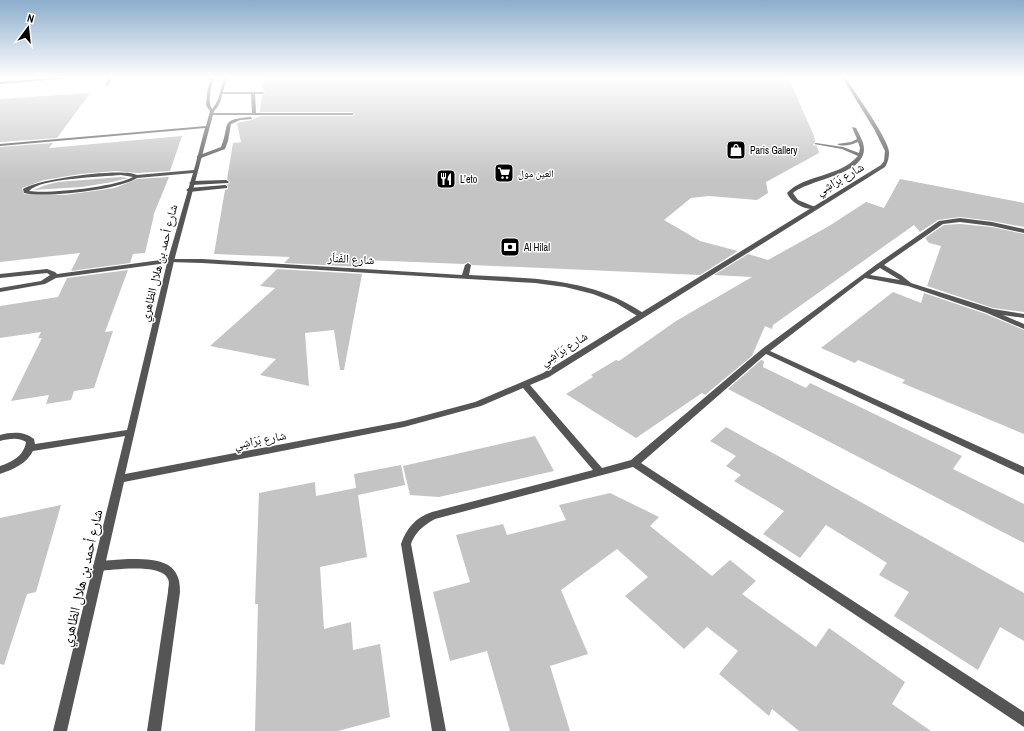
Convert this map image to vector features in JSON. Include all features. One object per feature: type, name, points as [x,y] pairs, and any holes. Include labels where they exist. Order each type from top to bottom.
[{"type":"street","name":"شارع بَرَاشِي","points":[[120,479],[404,424],[478,404],[546,375],[779,231],[813,208],[874,173],[883,166],[886,161],[887,151],[876,129],[864,111]]},
{"type":"street","points":[[211,112],[254,114],[352,114]]},
{"type":"street","name":"شارع أحمد بن هلال الظاهري","points":[[60,731],[171,261],[211,112]]},
{"type":"street","points":[[199,157],[223,148],[227,126],[230,123],[246,118],[273,118]]},
{"type":"street","points":[[0,145],[207,127]]},
{"type":"street","points":[[813,208],[797,202],[790,197],[791,190],[835,174],[854,162],[861,155],[862,147],[854,128]]},
{"type":"street","points":[[859,140],[842,144],[816,143],[843,148],[861,155]]},
{"type":"street","points":[[136,177],[134,175],[121,174],[48,181],[31,185],[26,189],[26,192],[38,194],[114,185],[128,182],[136,177],[195,171]]},
{"type":"street","points":[[191,187],[226,184]]},
{"type":"street","points":[[439,731],[406,544],[410,533],[420,522],[432,516],[634,463],[765,351],[879,265],[941,222],[960,220],[992,224],[1024,231]]},
{"type":"street","name":"شارع الفَناَر","points":[[0,290],[43,283],[54,276],[171,261],[202,261],[465,276],[557,283],[587,290],[615,300],[642,315]]},
{"type":"street","points":[[465,276],[468,265]]},
{"type":"street","points":[[879,265],[899,276],[909,284]]},
{"type":"street","name":"شارع الفَناَر","points":[[0,276],[47,271],[52,273],[54,276]]},
{"type":"street","points":[[864,276],[909,284],[990,311],[1024,327]]},
{"type":"street","points":[[990,311],[1024,316]]},
{"type":"street","points":[[765,351],[1024,471]]},
{"type":"street","points":[[525,385],[600,472]]},
{"type":"street","points":[[31,448],[131,432]]},
{"type":"street","points":[[0,438],[17,435],[26,437],[31,441],[31,448],[23,458],[9,467],[0,470]]},
{"type":"street","points":[[634,463],[1024,720]]},
{"type":"street","points":[[99,566],[141,564],[156,566],[168,570],[174,578],[174,592],[154,731]]},
{"type":"building","points":[[0,111],[77,111],[57,138],[0,142]]},
{"type":"building","name":"العين مول","points":[[803,111],[814,136],[815,142],[813,145],[817,146],[819,153],[766,182],[768,193],[757,200],[709,196],[691,198],[664,220],[700,241],[738,251],[700,275],[472,265],[469,262],[464,264],[364,260],[363,267],[284,263],[290,257],[214,254],[225,190],[228,189],[227,185],[230,182],[227,179],[233,143],[241,142],[237,123],[252,120],[260,116],[355,115],[352,112],[260,112]]},
{"type":"building","points":[[182,136],[170,171],[137,173],[115,171],[80,174],[44,180],[22,188],[24,194],[65,195],[115,188],[137,179],[169,177],[153,216],[154,215],[145,253],[133,254],[130,263],[71,271],[80,253],[0,262],[0,147],[53,143],[49,148]]},
{"type":"building","points":[[121,177],[128,178],[82,187],[33,190],[58,182]]},
{"type":"building","points":[[900,179],[1024,203],[1024,227],[960,217],[938,220],[920,232],[914,225],[773,325],[772,329],[765,326],[752,356],[705,395],[702,393],[636,438],[566,394],[593,377],[591,375],[616,360],[619,361],[676,321],[752,277],[714,275],[748,254],[768,260],[829,226],[866,202],[884,208]]},
{"type":"building","points":[[960,224],[992,227],[1024,234],[1024,312],[993,308],[927,286],[941,246],[929,243],[925,238],[944,225]]},
{"type":"building","points":[[277,269],[362,274],[344,370],[340,370],[334,330],[305,333],[309,386],[260,375],[276,359],[210,346],[275,288],[260,286]]},
{"type":"building","points":[[128,270],[105,332],[113,331],[94,388],[74,391],[71,400],[46,404],[49,395],[11,401],[42,338],[38,338],[41,332],[0,338],[0,306],[58,297],[67,278]]},
{"type":"building","points":[[893,292],[921,303],[924,293],[986,314],[1024,330],[1024,434],[902,383],[905,380],[858,360],[855,363],[821,348]]},
{"type":"building","points":[[761,360],[764,361],[763,367],[806,388],[810,383],[962,456],[953,469],[1024,504],[1024,543],[728,389]]},
{"type":"building","points":[[726,427],[1024,593],[1024,641],[1000,627],[978,670],[894,616],[909,592],[879,575],[887,563],[826,525],[800,558],[763,534],[784,511],[734,481],[741,475],[726,466],[736,456],[710,441]]},
{"type":"building","points":[[535,436],[554,471],[439,497],[410,495],[403,466]]},
{"type":"building","points":[[401,465],[405,485],[358,495],[367,557],[320,567],[324,629],[351,622],[353,650],[380,644],[390,717],[338,731],[255,731],[258,604],[255,604],[259,493],[315,482],[316,496],[356,488],[354,474]]},
{"type":"building","points":[[610,493],[659,517],[650,526],[712,576],[730,560],[756,581],[742,594],[816,647],[829,628],[905,682],[892,704],[931,731],[799,731],[772,709],[769,716],[719,674],[738,651],[707,627],[684,649],[625,596],[648,577],[617,549],[561,590],[588,654],[550,666],[570,731],[510,731],[487,651],[450,661],[433,592],[470,582],[456,535],[503,524],[507,535],[566,520],[559,505]]},
{"type":"building","points":[[61,505],[36,592],[27,594],[4,665],[0,664],[0,518]]},
{"type":"place","name":"Paris Gallery","points":[[736,150]]},
{"type":"place","name":"العين مول","points":[[504,173]]},
{"type":"place","name":"L’eto","points":[[446,179]]},
{"type":"place","name":"Al Hilal","points":[[510,247]]}]
